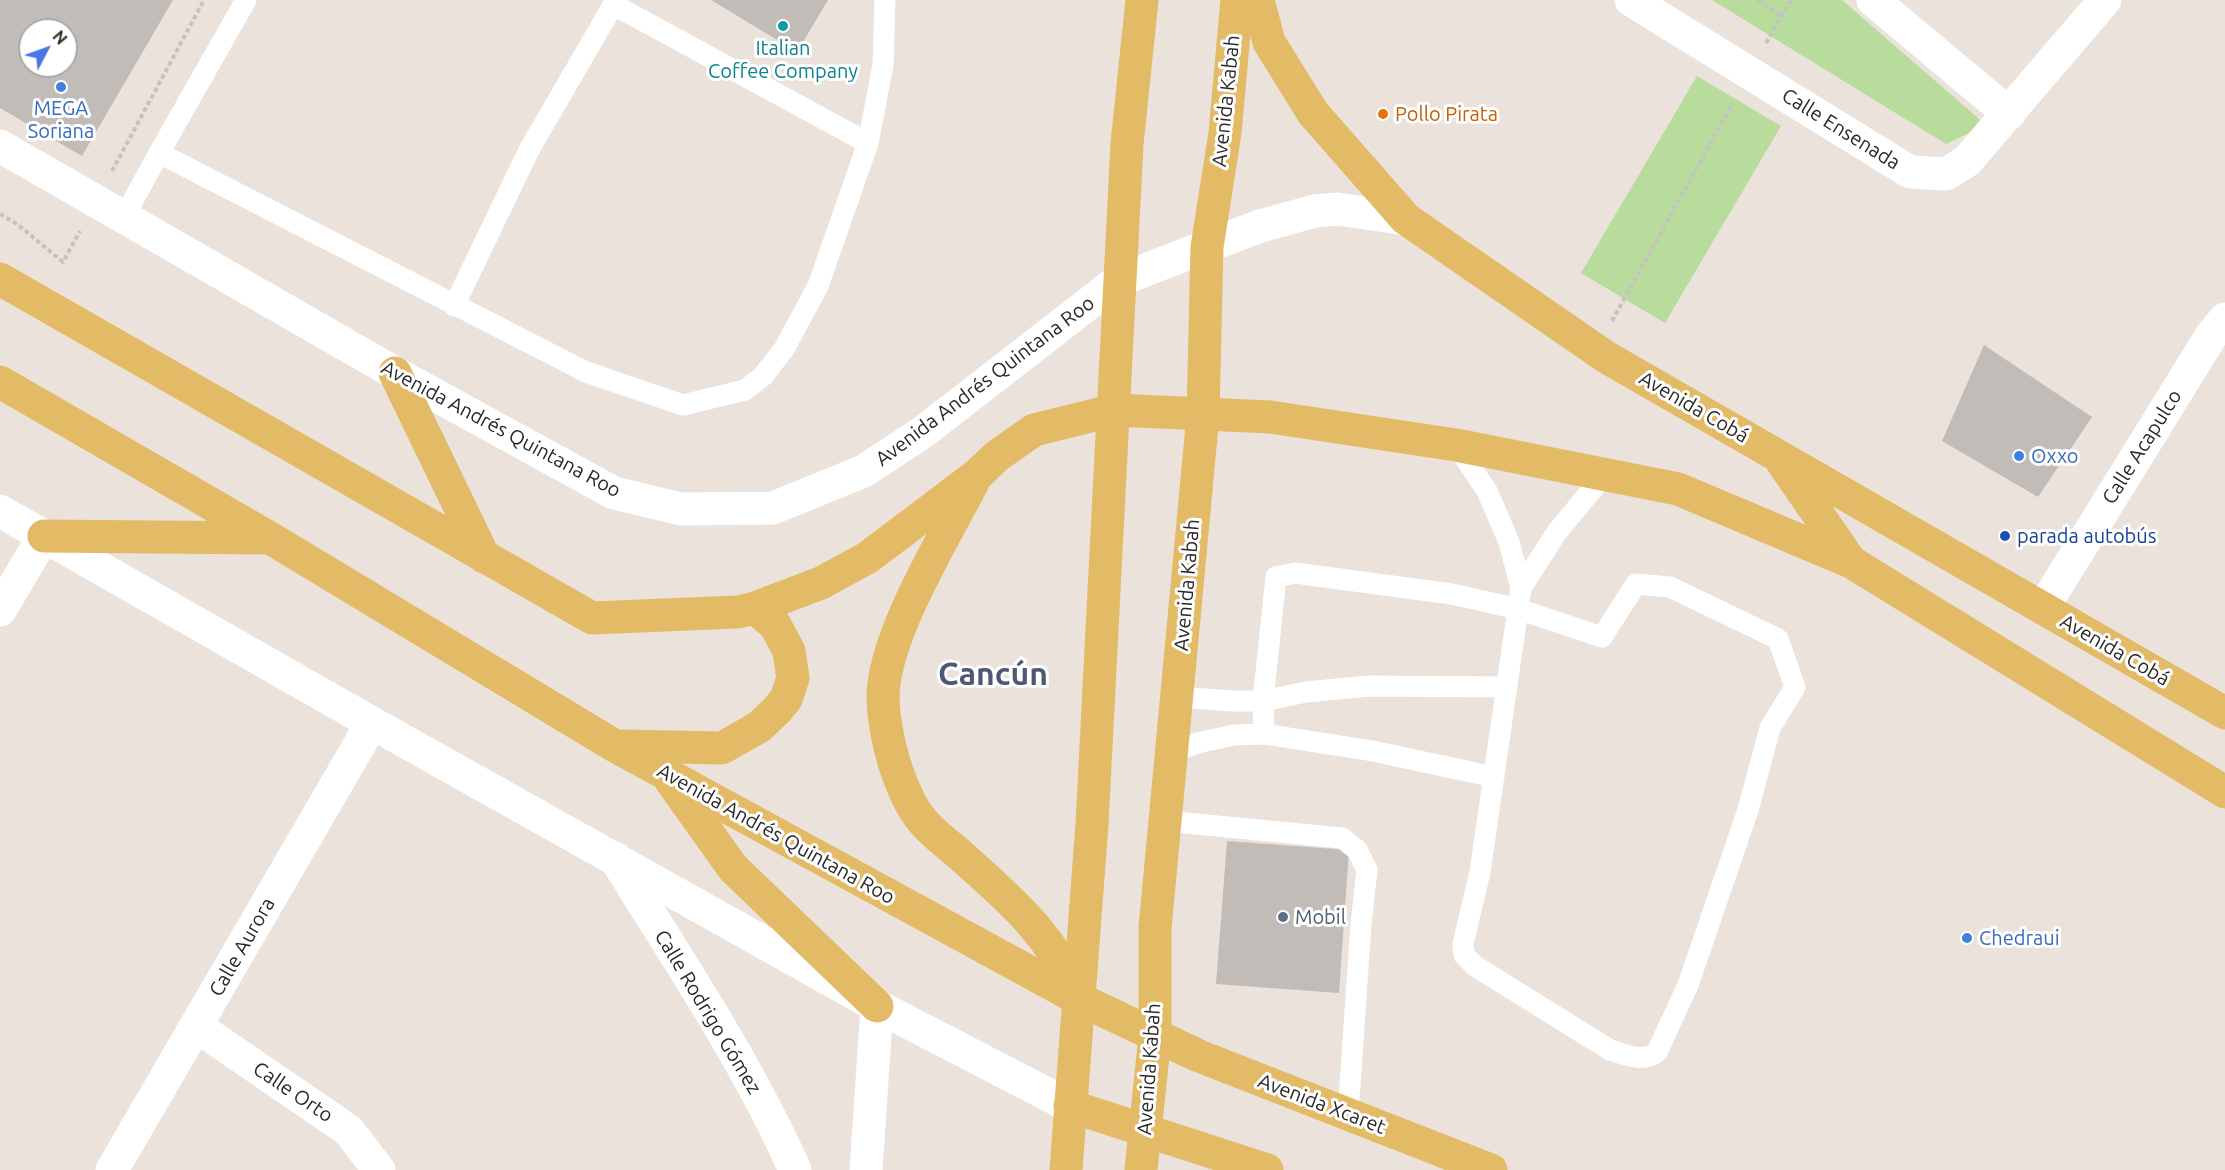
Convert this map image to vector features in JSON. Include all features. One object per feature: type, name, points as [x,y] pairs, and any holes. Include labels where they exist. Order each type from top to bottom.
[{"type":"main road","points":[[1066,1170],[1092,824],[1127,144],[1142,0]]},
{"type":"main road","name":"Avenida Kabah","points":[[1142,1170],[1155,1036],[1155,928],[1203,415],[1207,247],[1225,133],[1237,0]]},
{"type":"main road","name":"Avenida Cobá","points":[[1258,0],[1269,42],[1313,112],[1406,219],[1596,350],[2225,713]]},
{"type":"main road","points":[[0,279],[592,618],[738,612],[755,608],[821,583],[867,558],[977,476],[997,456],[1034,430],[1114,410],[1270,417],[1456,445],[1678,489],[1851,562],[2225,792]]},
{"type":"main road","points":[[395,373],[484,557]]},
{"type":"main road","name":"Avenida Andrés Quintana Roo","points":[[0,382],[270,538],[615,746],[1078,999],[1155,1036]]},
{"type":"main road","points":[[1776,455],[1851,562]]},
{"type":"main road","points":[[977,476],[916,591],[892,647],[883,694],[887,739],[899,778],[921,819],[1010,900],[1051,945],[1068,973],[1078,999]]},
{"type":"main road","points":[[44,536],[270,538]]},
{"type":"main road","points":[[615,746],[722,748],[759,727],[777,710],[786,699],[793,678],[789,651],[775,625],[755,608]]},
{"type":"main road","points":[[667,774],[732,868],[876,1006]]},
{"type":"main road","name":"Avenida Xcaret","points":[[1155,1036],[1198,1056],[1491,1170]]},
{"type":"main road","points":[[1071,1106],[1267,1170]]},
{"type":"street","name":"Calle Ensenada","points":[[1631,0],[1910,172],[1946,174],[1967,161],[2105,0]]},
{"type":"street","points":[[1873,0],[2009,114]]},
{"type":"street","name":"Avenida Andrés Quintana Roo","points":[[0,146],[395,373],[614,494],[681,509],[772,508],[864,471],[923,432],[1119,280],[1260,226],[1315,211],[1338,209],[1406,219]]},
{"type":"street","name":"Calle Acapulco","points":[[2043,608],[2220,333]]},
{"type":"street","points":[[0,511],[876,1006],[1071,1106]]},
{"type":"street","points":[[0,610],[44,536]]},
{"type":"street","name":"Calle Aurora","points":[[112,1170],[372,723]]},
{"type":"street","name":"Calle Rodrigo Gómez","points":[[615,858],[765,1107],[795,1170]]},
{"type":"street","points":[[866,1170],[876,1006]]},
{"type":"street","name":"Calle Orto","points":[[196,1026],[348,1130],[379,1170]]},
{"type":"lane","points":[[124,217],[246,0]]},
{"type":"lane","points":[[159,153],[586,372],[683,405],[745,390],[763,376],[784,349],[818,286],[868,143],[883,65],[885,0]]},
{"type":"lane","points":[[454,306],[529,150],[615,3],[868,143]]},
{"type":"lane","points":[[1264,734],[1263,701],[1276,577],[1295,573],[1452,594],[1520,599],[1602,637],[1636,584],[1670,587],[1779,639],[1795,687],[1770,728],[1748,810],[1689,985],[1657,1052],[1650,1058],[1632,1057],[1610,1050],[1475,966],[1464,955],[1463,944],[1480,872],[1520,599],[1509,542],[1486,491],[1456,445]]},
{"type":"lane","points":[[1520,599],[1557,532],[1605,474]]},
{"type":"lane","points":[[1178,697],[1263,701],[1306,692],[1369,686],[1507,687]]},
{"type":"lane","points":[[1171,753],[1197,743],[1234,735],[1264,734],[1373,751],[1494,777]]},
{"type":"lane","points":[[1165,821],[1342,838],[1357,850],[1367,870],[1348,1114]]},
{"type":"path","points":[[0,214],[17,224],[63,262],[204,0]]},
{"type":"path","points":[[1758,0],[1782,16]]},
{"type":"path","points":[[1596,350],[1791,0]]},
{"type":"green space","points":[[1712,0],[1842,0],[1986,125],[1946,144]]},
{"type":"green space","points":[[1697,76],[1781,126],[1665,323],[1581,273]]},
{"type":"building","name":"MEGA Soriana","points":[[0,0],[173,0],[82,156],[0,108]]},
{"type":"building","name":"Italian Coffee Company","points":[[711,0],[828,0],[797,52]]},
{"type":"building","points":[[1984,345],[2092,417],[2038,497],[1942,441]]},
{"type":"building","name":"Mobil","points":[[1227,841],[1349,850],[1339,993],[1216,984]]},
{"type":"place","name":"Italian Coffee Company","points":[[783,26]]},
{"type":"place","name":"MEGA Soriana","points":[[61,87]]},
{"type":"place","name":"Pollo Pirata","points":[[1383,114]]},
{"type":"place","name":"Oxxo","points":[[2019,456]]},
{"type":"place","name":"parada autobús","points":[[2005,536]]},
{"type":"place","name":"Mobil","points":[[1283,917]]},
{"type":"place","name":"Chedraui","points":[[1967,938]]},
{"type":"district","name":"Cancún","points":[[993,674]]}]
